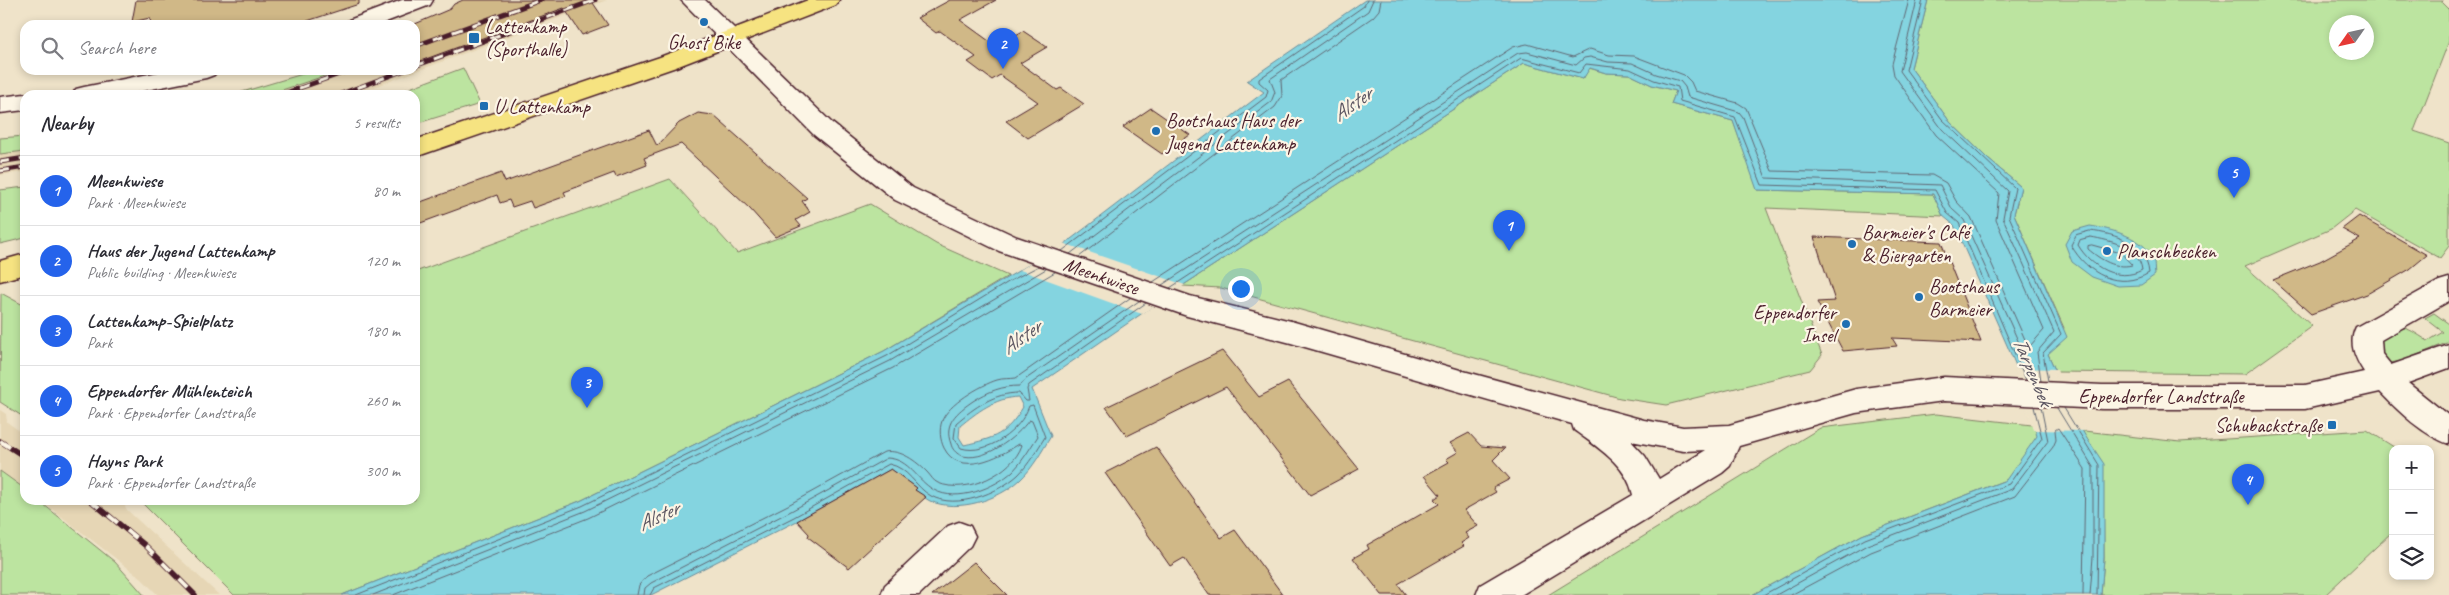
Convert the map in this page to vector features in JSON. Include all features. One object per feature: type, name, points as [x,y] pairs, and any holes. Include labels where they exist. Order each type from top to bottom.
[{"type":"main road","points":[[420,147],[543,106],[731,38],[828,0]]},
{"type":"main road","points":[[0,271],[20,265]]},
{"type":"street","points":[[370,20],[422,0]]},
{"type":"street","name":"Meenkwiese","points":[[692,0],[823,129],[904,194],[1001,241],[1165,298],[1665,438],[1704,439],[1730,437]]},
{"type":"street","points":[[108,90],[182,75]]},
{"type":"street","points":[[0,105],[20,103]]},
{"type":"street","points":[[2449,288],[2366,335],[2369,355],[2386,379],[2417,410],[2449,432]]},
{"type":"street","name":"Eppendorfer Landstraße","points":[[1730,437],[1828,408],[1906,393],[1944,390],[2079,396],[2305,397],[2386,379],[2449,356]]},
{"type":"street","points":[[1576,414],[1620,449],[1640,471],[1647,484],[1650,501]]},
{"type":"street","points":[[1492,595],[1711,464],[1718,457],[1730,437]]},
{"type":"street","points":[[898,595],[959,536]]},
{"type":"shaded area","points":[[532,0],[607,0],[420,70],[420,41]]},
{"type":"shaded area","points":[[327,75],[406,75],[366,90],[282,90]]},
{"type":"shaded area","points":[[20,152],[20,173],[0,175],[0,154]]},
{"type":"shaded area","points":[[0,410],[6,414],[7,422],[20,431],[20,485],[0,471]]},
{"type":"shaded area","points":[[46,505],[124,505],[127,510],[219,595],[158,595],[141,578]]},
{"type":"green space","points":[[1928,0],[2443,0],[2442,3],[2449,10],[2449,41],[2414,131],[2449,143],[2449,246],[2440,258],[2355,210],[2331,229],[2245,266],[2312,326],[2245,374],[2056,372],[2048,354],[2064,328],[2014,214],[2021,187],[1988,159],[1950,122],[1911,68]]},
{"type":"green space","points":[[1524,63],[1583,79],[1589,68],[1606,73],[1629,74],[1652,85],[1676,91],[1671,104],[1733,121],[1758,190],[1933,194],[1943,216],[1766,208],[1822,355],[1810,370],[1666,405],[1620,398],[1221,288],[1182,286]]},
{"type":"green space","points":[[463,68],[480,104],[420,122],[420,90],[404,90]]},
{"type":"green space","points":[[299,75],[327,75],[282,90],[249,90]]},
{"type":"green space","points":[[20,136],[20,152],[0,154],[0,138]]},
{"type":"green space","points":[[670,179],[737,253],[870,204],[936,244],[1008,276],[884,351],[580,501],[342,595],[234,595],[144,505],[420,505],[420,270]]},
{"type":"green space","points":[[20,188],[20,239],[0,244],[0,190]]},
{"type":"green space","points":[[1,293],[20,303],[20,415],[0,402]]},
{"type":"green space","points":[[2434,313],[2449,324],[2449,342],[2402,361],[2390,363],[2376,353],[2376,340],[2398,329],[2402,328],[2412,331],[2428,341],[2443,332],[2425,318]]},
{"type":"green space","points":[[1936,414],[2180,442],[2367,430],[2391,445],[2389,445],[2389,535],[2325,595],[2101,595],[2104,558],[2103,479],[2045,465],[1862,535],[1752,595],[1548,595],[1820,428]]},
{"type":"green space","points":[[0,471],[20,485],[20,505],[44,505],[115,562],[144,595],[0,595]]},
{"type":"water","points":[[1365,0],[1928,0],[1911,68],[1950,122],[1988,159],[2021,187],[2014,214],[2067,337],[2048,354],[2056,372],[2049,372],[2086,437],[2104,464],[2104,558],[2101,595],[1752,595],[1862,535],[2006,480],[2037,436],[2017,368],[1954,225],[1943,216],[1933,194],[1757,190],[1733,121],[1671,104],[1676,91],[1652,85],[1629,74],[1606,73],[1590,68],[1583,79],[1524,63],[1182,286],[1032,389],[1051,436],[1025,475],[1011,487],[989,499],[953,506],[930,501],[915,490],[917,488],[891,469],[797,521],[651,595],[342,595],[580,501],[884,351],[1067,242],[1264,92],[1247,81]],"holes":[[[1018,397],[1023,407],[1011,424],[999,434],[964,445],[959,437],[960,426],[994,403]]]},
{"type":"water","name":"Planschbecken","points":[[2090,226],[2126,235],[2143,245],[2153,259],[2155,275],[2141,285],[2118,286],[2092,277],[2072,262],[2065,244],[2072,231]]},
{"type":"pier","points":[[1063,243],[1185,285],[1142,314],[1020,270]]},
{"type":"pier","points":[[2014,368],[2057,369],[2058,373],[2053,374],[2086,431],[2033,430]]},
{"type":"building","points":[[136,0],[359,0],[359,4],[310,20],[150,20],[150,18],[132,20]]},
{"type":"building","points":[[463,0],[591,0],[608,25],[582,35],[564,8],[420,61],[420,22],[450,9],[454,4]]},
{"type":"building","points":[[950,0],[996,0],[960,20],[996,46],[1023,31],[1047,47],[1020,63],[1057,90],[1061,88],[1084,104],[1028,138],[1006,121],[1038,102],[1000,75],[992,80],[968,62],[976,57],[940,31],[936,33],[917,18]]},
{"type":"building","name":"Bootshaus Haus der Jugend Lattenkamp","points":[[1151,108],[1190,135],[1162,154],[1123,127]]},
{"type":"building","points":[[698,113],[713,115],[807,198],[802,201],[810,212],[796,220],[801,226],[775,237],[750,209],[681,144],[644,158],[647,165],[616,177],[614,173],[564,192],[566,196],[533,208],[530,201],[512,207],[509,200],[500,203],[497,195],[420,223],[420,202],[501,173],[505,182],[649,130],[657,146],[679,123]]},
{"type":"building","points":[[2359,216],[2427,255],[2410,269],[2367,294],[2311,314],[2273,280],[2320,261],[2360,239],[2342,229]]},
{"type":"building","name":"Bootshaus Barmeier","points":[[1814,237],[1941,242],[1981,342],[1892,338],[1897,346],[1843,351],[1817,302],[1835,301]]},
{"type":"building","points":[[1222,351],[1259,397],[1288,382],[1359,469],[1310,495],[1226,387],[1127,436],[1106,407]]},
{"type":"building","points":[[1469,433],[1481,446],[1505,448],[1493,460],[1510,479],[1493,488],[1496,492],[1464,510],[1478,526],[1465,533],[1469,538],[1461,543],[1464,546],[1398,584],[1406,595],[1382,595],[1353,558],[1369,549],[1367,545],[1439,504],[1434,499],[1440,495],[1424,476],[1449,462],[1446,459],[1458,452],[1450,443]]},
{"type":"building","points":[[1156,447],[1221,538],[1235,530],[1283,595],[1209,595],[1184,558],[1170,566],[1105,473]]},
{"type":"building","points":[[891,469],[926,497],[849,568],[808,537],[809,534],[797,521]]},
{"type":"building","points":[[974,562],[1007,595],[932,595]]},
{"type":"railway","points":[[420,44],[541,0]]},
{"type":"railway","points":[[420,64],[595,0]]},
{"type":"railway","points":[[294,90],[337,75]]},
{"type":"railway","points":[[351,90],[392,75]]},
{"type":"railway","points":[[0,162],[20,159]]},
{"type":"railway","points":[[0,171],[20,168]]},
{"type":"railway","points":[[0,441],[20,454]]},
{"type":"railway","points":[[96,505],[146,546],[195,595]]},
{"type":"place","name":"Ghost Bike","points":[[704,22]]},
{"type":"place","name":"Lattenkamp (Sporthalle)","points":[[474,38]]},
{"type":"place","name":"Haus der Jugend Lattenkamp","points":[[1003,69]]},
{"type":"place","name":"U Lattenkamp","points":[[484,106]]},
{"type":"place","name":"Bootshaus Haus der Jugend Lattenkamp","points":[[1156,131]]},
{"type":"place","name":"Hayns Park","points":[[2234,198]]},
{"type":"place","name":"Barmeier's Café & Biergarten","points":[[1852,244]]},
{"type":"place","name":"Meenkwiese","points":[[1509,251]]},
{"type":"place","name":"Planschbecken","points":[[2107,251]]},
{"type":"place","name":"Bootshaus Barmeier","points":[[1919,297]]},
{"type":"place","name":"Eppendorfer Insel","points":[[1846,324]]},
{"type":"place","name":"Lattenkamp-Spielplatz","points":[[587,408]]},
{"type":"place","name":"Schubackstraße","points":[[2332,425]]},
{"type":"place","name":"Eppendorfer Mühlenteich","points":[[2248,505]]},
{"type":"water label","name":"Alster","points":[[1352,104]]},
{"type":"water label","name":"Alster","points":[[1021,337]]},
{"type":"water label","name":"Tarpenbek","points":[[2033,371]]},
{"type":"water label","name":"Alster","points":[[658,516]]}]
